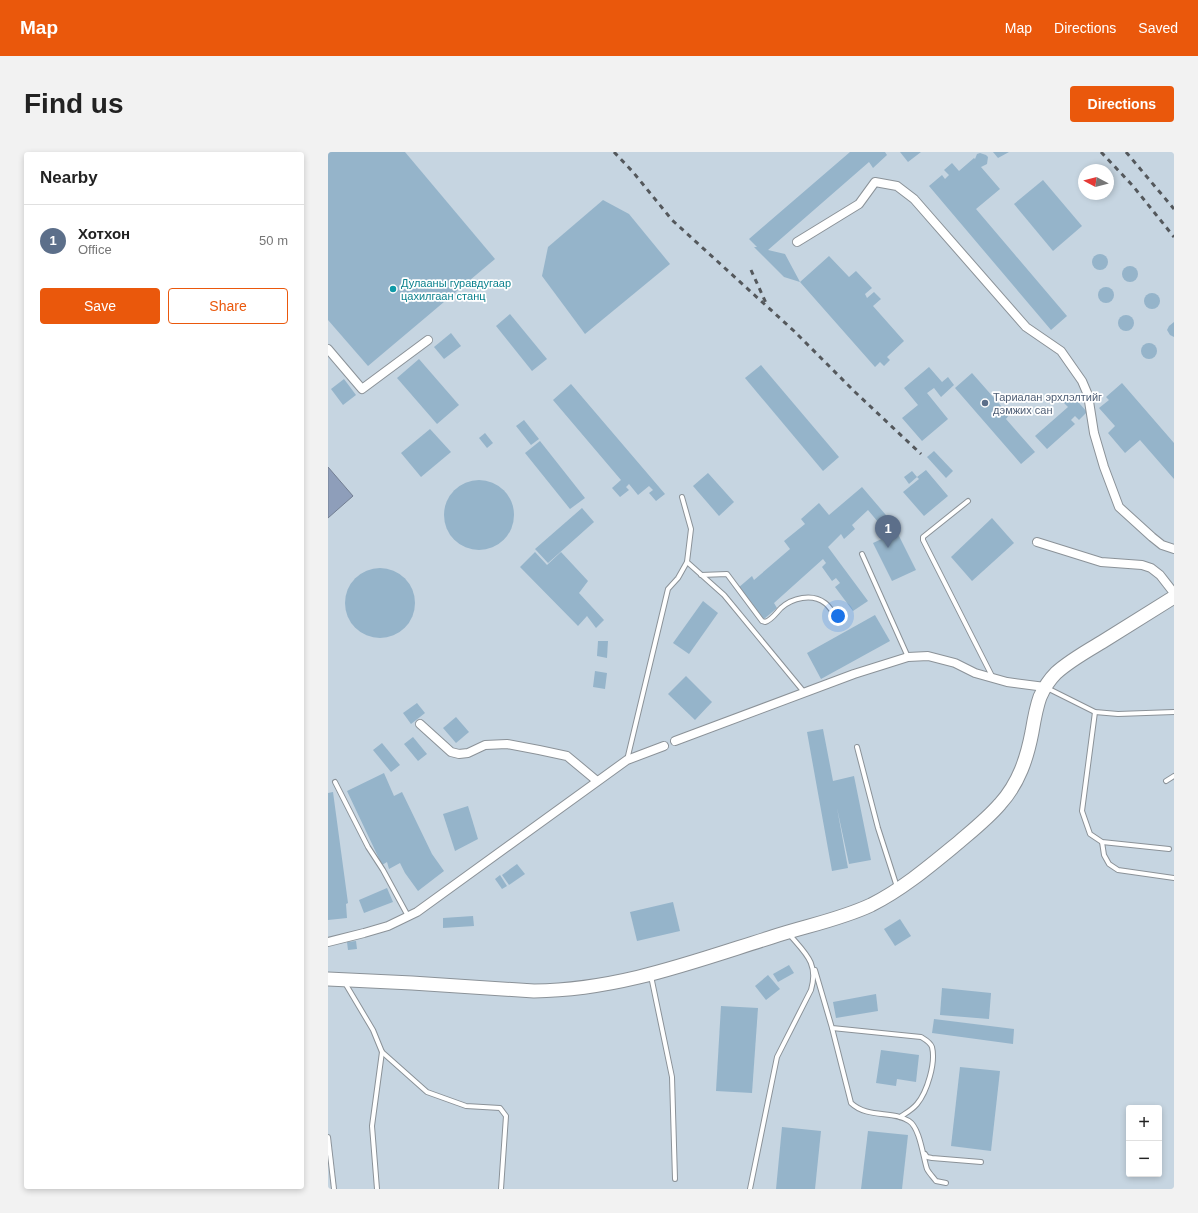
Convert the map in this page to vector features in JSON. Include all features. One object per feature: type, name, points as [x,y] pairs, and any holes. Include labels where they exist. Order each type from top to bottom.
[{"type":"main road","points":[[328,979],[540,991],[594,986],[650,975],[837,918],[872,904],[898,889],[935,862],[987,818],[1000,805],[1011,790],[1020,773],[1025,759],[1038,703],[1045,687],[1056,673],[1073,660],[1174,598]]},
{"type":"street","points":[[797,242],[858,204],[875,182],[897,186],[914,198],[1026,327],[1061,351],[1082,381],[1088,395],[1094,433],[1104,468],[1119,507],[1157,542],[1174,548]]},
{"type":"street","points":[[328,349],[362,389],[428,340]]},
{"type":"street","points":[[1037,542],[1101,562],[1142,565],[1152,568],[1160,575],[1174,593]]},
{"type":"street","points":[[675,741],[854,674],[908,656],[928,656],[955,663],[975,673],[1007,682],[1045,687]]},
{"type":"street","points":[[420,724],[450,752],[459,754],[468,753],[485,745],[507,744],[539,750],[567,756],[597,781]]},
{"type":"street","points":[[328,942],[364,934],[388,926],[424,907],[627,760],[664,746]]},
{"type":"lane","points":[[627,760],[668,589],[678,578],[687,562],[691,529],[682,497]]},
{"type":"lane","points":[[968,501],[924,537],[923,540],[993,678]]},
{"type":"lane","points":[[862,554],[908,656]]},
{"type":"lane","points":[[687,562],[724,595],[804,693]]},
{"type":"lane","points":[[701,575],[727,574],[762,621],[765,622],[793,601],[808,597],[825,603],[835,615]]},
{"type":"lane","points":[[1045,687],[1095,712],[1118,714],[1174,712]]},
{"type":"lane","points":[[1095,712],[1082,811],[1090,834],[1102,842],[1169,849]]},
{"type":"lane","points":[[857,747],[878,828],[898,889]]},
{"type":"lane","points":[[1166,782],[1174,776]]},
{"type":"lane","points":[[335,782],[368,848],[383,870],[408,916]]},
{"type":"lane","points":[[1102,842],[1104,855],[1109,864],[1118,870],[1174,878]]},
{"type":"lane","points":[[787,932],[804,951],[814,970],[832,1028],[851,1103],[857,1109],[866,1112],[900,1117],[910,1121],[915,1128],[928,1170],[936,1181],[946,1183]]},
{"type":"lane","points":[[750,1189],[777,1057],[811,990],[814,981],[814,970]]},
{"type":"lane","points":[[650,975],[672,1077],[675,1179]]},
{"type":"lane","points":[[343,979],[373,1030],[382,1052],[427,1092],[466,1106],[500,1108],[506,1116],[501,1189]]},
{"type":"lane","points":[[832,1028],[921,1037],[928,1041],[932,1047],[933,1057],[927,1086],[918,1103],[911,1110],[900,1117]]},
{"type":"lane","points":[[377,1189],[372,1126],[382,1052]]},
{"type":"lane","points":[[328,1137],[334,1189]]},
{"type":"lane","points":[[923,1152],[927,1157],[932,1158],[981,1162]]},
{"type":"shaded area","points":[[328,152],[1174,152],[1174,1189],[328,1189]]},
{"type":"water","points":[[328,467],[353,496],[328,518]]},
{"type":"building","name":"Дулааны гуравдугаар цахилгаан станц","points":[[328,152],[405,152],[495,259],[368,366],[328,320]]},
{"type":"building","points":[[850,152],[885,152],[887,155],[873,168],[869,162],[768,250],[785,254],[800,282],[784,277],[754,247],[757,247],[749,239]]},
{"type":"building","points":[[900,152],[921,152],[908,162]]},
{"type":"building","points":[[993,152],[1009,152],[998,158]]},
{"type":"building","points":[[980,153],[988,157],[987,164],[981,167],[1000,189],[976,209],[1067,316],[1051,330],[929,186],[942,175],[945,179],[949,175],[944,170],[952,163],[959,171],[974,158],[975,159],[977,154]]},
{"type":"building","points":[[1043,180],[1082,226],[1053,251],[1014,204]]},
{"type":"building","points":[[603,200],[629,214],[670,264],[585,334],[542,276],[548,247]]},
{"type":"building","points":[[1100,254],[1107,259],[1108,262],[1103,269],[1100,270],[1093,265],[1092,262],[1097,255]]},
{"type":"building","points":[[829,256],[849,277],[856,271],[872,288],[865,294],[867,298],[874,292],[881,299],[873,306],[904,341],[887,357],[890,360],[884,366],[880,362],[875,367],[800,282]]},
{"type":"building","points":[[1130,266],[1136,268],[1138,274],[1136,280],[1130,282],[1124,280],[1122,274],[1124,268]]},
{"type":"building","points":[[1106,287],[1112,289],[1114,295],[1112,301],[1106,303],[1100,301],[1098,295],[1100,289]]},
{"type":"building","points":[[1152,293],[1158,295],[1160,301],[1158,307],[1152,309],[1146,307],[1144,301],[1146,295]]},
{"type":"building","points":[[510,314],[547,359],[532,371],[496,326]]},
{"type":"building","points":[[1126,315],[1132,317],[1134,323],[1132,329],[1126,331],[1120,329],[1118,323],[1120,317]]},
{"type":"building","points":[[1174,322],[1174,337],[1170,335],[1167,330]]},
{"type":"building","points":[[451,333],[461,346],[444,359],[434,347]]},
{"type":"building","points":[[1149,343],[1156,348],[1157,351],[1152,358],[1149,359],[1142,354],[1141,351],[1146,344]]},
{"type":"building","points":[[419,359],[459,405],[437,424],[397,378]]},
{"type":"building","points":[[761,365],[839,457],[823,471],[745,378]]},
{"type":"building","points":[[929,367],[942,382],[948,377],[954,385],[941,397],[934,388],[927,393],[948,419],[922,441],[902,418],[918,405],[904,388]]},
{"type":"building","points":[[972,373],[1009,415],[1006,419],[1035,452],[1021,464],[955,388]]},
{"type":"building","points":[[344,379],[356,395],[343,405],[331,389]]},
{"type":"building","points":[[1122,383],[1174,443],[1174,479],[1140,440],[1125,453],[1108,433],[1115,426],[1099,408],[1109,400],[1106,397]]},
{"type":"building","points":[[571,384],[665,494],[656,501],[649,493],[653,490],[649,486],[638,495],[629,484],[626,487],[629,490],[620,497],[612,488],[621,480],[553,400]]},
{"type":"building","points":[[1072,395],[1087,412],[1079,420],[1075,416],[1071,420],[1075,424],[1047,449],[1035,436],[1068,407],[1064,403]]},
{"type":"building","points":[[524,420],[539,439],[531,445],[516,426]]},
{"type":"building","points":[[430,429],[451,452],[421,477],[401,453]]},
{"type":"building","points":[[485,433],[493,443],[487,448],[479,438]]},
{"type":"building","points":[[540,441],[585,498],[570,509],[525,453]]},
{"type":"building","points":[[934,451],[953,471],[946,478],[927,457]]},
{"type":"building","points":[[926,470],[948,496],[924,516],[903,492],[919,479],[917,477]]},
{"type":"building","points":[[912,471],[917,477],[909,484],[904,477]]},
{"type":"building","points":[[708,473],[734,502],[719,516],[693,486]]},
{"type":"building","points":[[472,480],[486,480],[499,486],[508,495],[512,501],[514,515],[512,529],[504,540],[493,548],[486,550],[472,550],[465,548],[454,540],[446,529],[444,522],[444,508],[446,501],[454,490],[465,482]]},
{"type":"building","points":[[862,487],[891,521],[883,528],[868,510],[852,525],[855,529],[844,539],[841,534],[828,547],[868,601],[853,611],[835,587],[840,583],[836,578],[832,581],[822,567],[826,563],[823,559],[774,603],[777,608],[764,619],[738,588],[752,576],[754,580],[790,549],[784,541],[805,524],[801,519],[819,503],[829,515]]},
{"type":"building","points":[[582,508],[594,522],[548,563],[535,549]]},
{"type":"building","points":[[992,518],[1014,543],[972,581],[951,557]]},
{"type":"building","points":[[897,532],[916,570],[892,581],[873,543]]},
{"type":"building","points":[[535,552],[547,565],[561,552],[588,581],[579,593],[604,620],[596,628],[587,616],[578,626],[520,567]]},
{"type":"building","points":[[373,568],[387,568],[400,574],[409,583],[413,589],[415,603],[413,617],[405,628],[394,636],[387,638],[373,638],[366,636],[355,628],[347,617],[345,610],[345,596],[347,589],[355,578],[366,570]]},
{"type":"building","points":[[703,601],[718,613],[689,654],[673,643]]},
{"type":"building","points":[[875,615],[890,641],[821,679],[807,653]]},
{"type":"building","points":[[598,641],[608,641],[607,658],[597,656]]},
{"type":"building","points":[[595,671],[607,673],[605,689],[593,687]]},
{"type":"building","points":[[686,676],[712,702],[695,720],[668,694]]},
{"type":"building","points":[[417,703],[425,713],[411,724],[403,713]]},
{"type":"building","points":[[456,717],[469,732],[456,743],[443,728]]},
{"type":"building","points":[[823,729],[833,781],[854,776],[871,860],[849,864],[837,808],[848,868],[832,871],[807,732]]},
{"type":"building","points":[[413,737],[427,754],[418,761],[404,744]]},
{"type":"building","points":[[382,743],[400,765],[391,772],[373,750]]},
{"type":"building","points":[[384,773],[394,796],[402,792],[432,854],[444,871],[418,891],[405,873],[400,863],[389,869],[387,862],[382,865],[347,791]]},
{"type":"building","points":[[333,792],[348,903],[346,904],[347,918],[328,920],[328,793]]},
{"type":"building","points":[[468,806],[478,839],[455,851],[443,814]]},
{"type":"building","points":[[517,864],[525,874],[509,885],[502,875]]},
{"type":"building","points":[[500,875],[507,886],[502,889],[495,879]]},
{"type":"building","points":[[387,888],[393,902],[364,913],[359,900]]},
{"type":"building","points":[[673,902],[680,931],[637,941],[630,912]]},
{"type":"building","points":[[473,916],[474,926],[443,928],[443,918]]},
{"type":"building","points":[[900,919],[911,936],[895,946],[884,929]]},
{"type":"building","points":[[356,941],[357,949],[348,950],[347,942]]},
{"type":"building","points":[[789,965],[794,973],[778,982],[773,974]]},
{"type":"building","points":[[768,975],[780,989],[766,1000],[755,986]]},
{"type":"building","points":[[942,988],[991,993],[989,1019],[940,1015]]},
{"type":"building","points":[[876,994],[878,1011],[836,1018],[833,1002]]},
{"type":"building","points":[[721,1006],[758,1008],[752,1093],[716,1091]]},
{"type":"building","points":[[934,1019],[1014,1029],[1013,1044],[932,1033]]},
{"type":"building","points":[[881,1050],[919,1055],[916,1082],[897,1079],[896,1086],[876,1083]]},
{"type":"building","points":[[960,1067],[1000,1071],[991,1151],[951,1146]]},
{"type":"building","points":[[782,1127],[821,1131],[815,1189],[776,1189]]},
{"type":"building","points":[[868,1131],[908,1135],[902,1189],[861,1189]]},
{"type":"railway","points":[[614,152],[633,172],[672,220],[794,331],[855,392],[921,454]]},
{"type":"railway","points":[[1101,152],[1133,186],[1174,237]]},
{"type":"railway","points":[[1126,152],[1174,209]]},
{"type":"railway","points":[[751,270],[766,303]]},
{"type":"place","name":"Дулааны гуравдугаар цахилгаан станц","points":[[393,289]]},
{"type":"place","name":"Тариалан эрхлэлтийг дэмжих сан","points":[[985,403]]},
{"type":"place","name":"Хотхон","points":[[888,548]]}]
